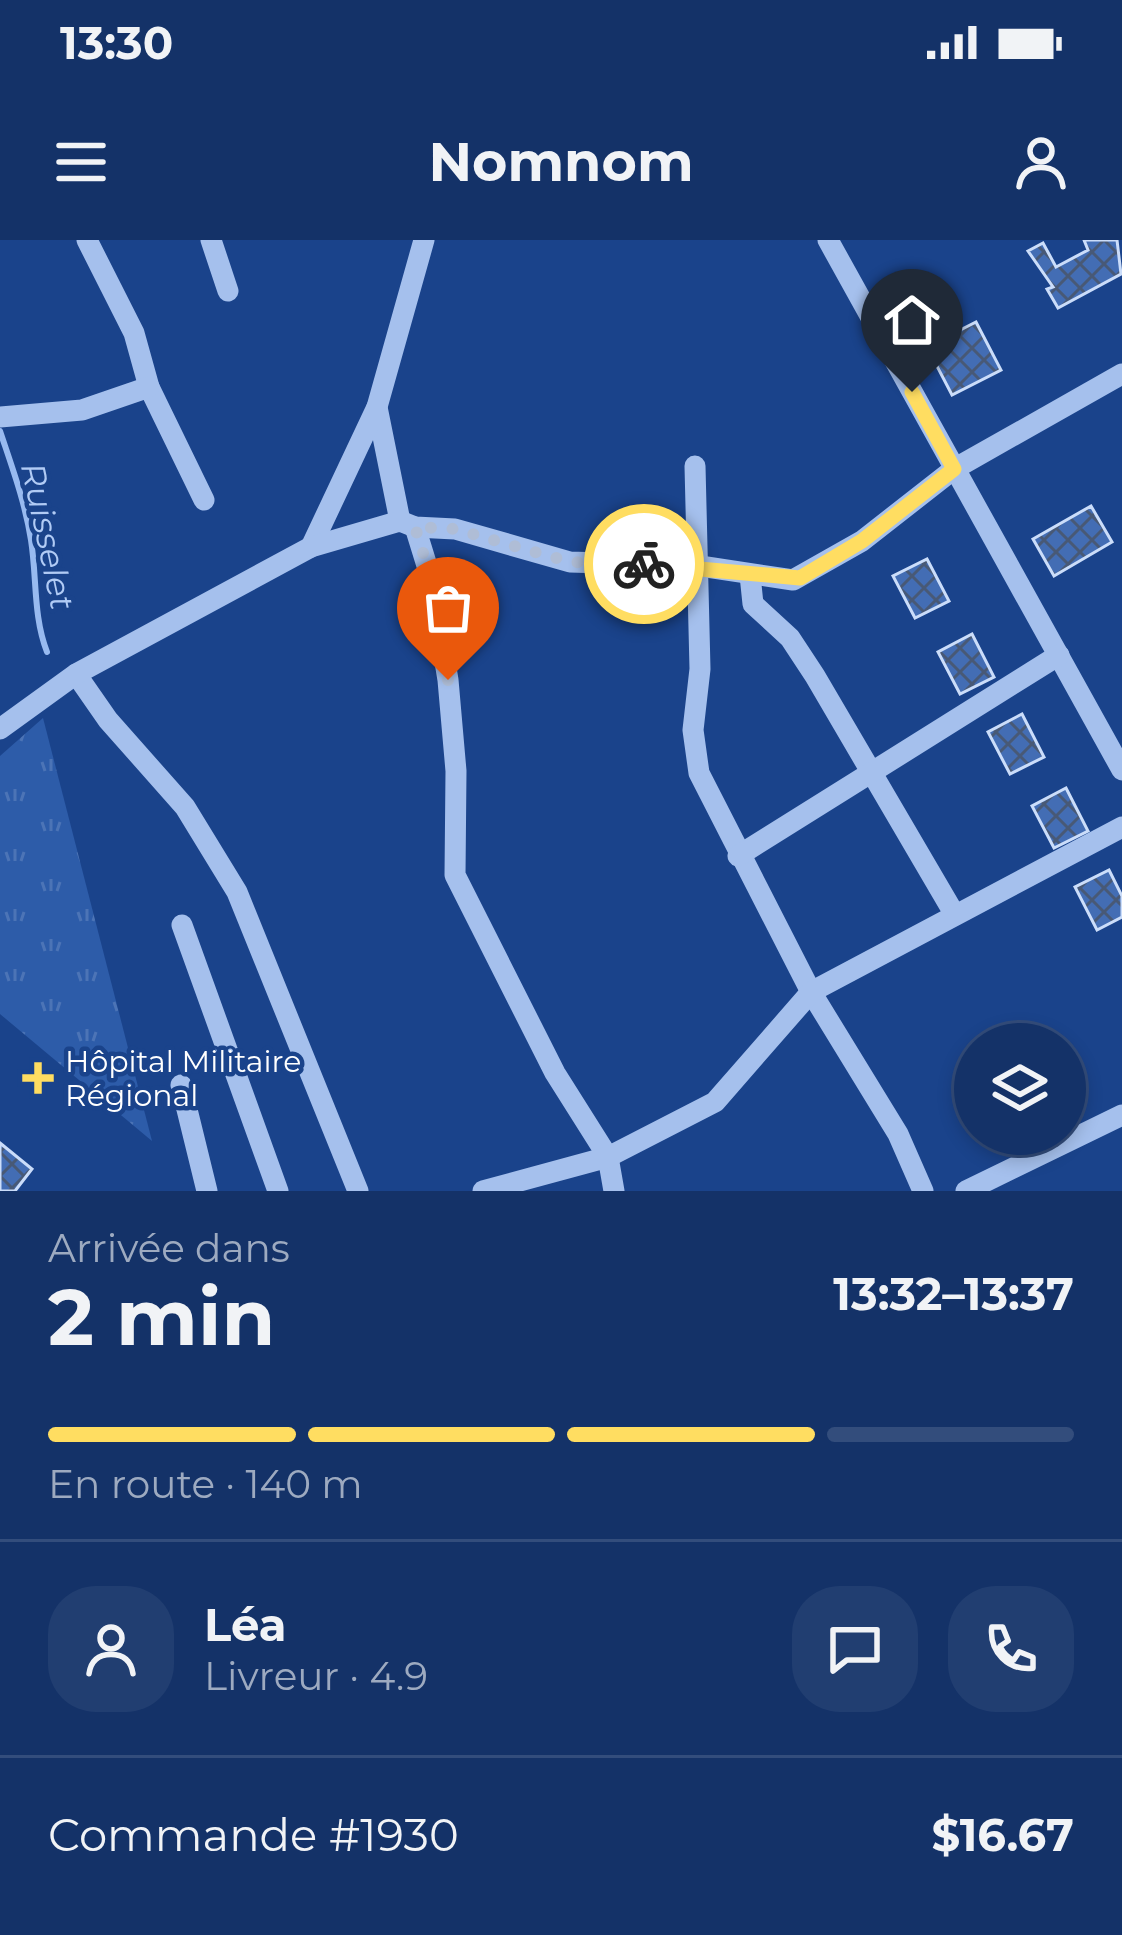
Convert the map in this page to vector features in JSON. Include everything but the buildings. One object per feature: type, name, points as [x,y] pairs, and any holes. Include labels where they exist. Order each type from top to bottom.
[{"type":"street","points":[[88,240],[134,333],[149,387],[204,500]]},
{"type":"street","points":[[211,240],[228,291]]},
{"type":"street","points":[[310,547],[377,407],[424,240]]},
{"type":"street","points":[[828,240],[1122,770]]},
{"type":"street","points":[[0,729],[76,674],[310,547],[408,524],[455,529],[570,562],[700,566],[800,578],[862,541],[954,469],[1122,374]]},
{"type":"street","points":[[0,417],[82,410],[149,387]]},
{"type":"street","points":[[377,407],[408,524],[432,582],[451,700],[455,874],[555,1073],[608,1157],[614,1191]]},
{"type":"street","points":[[695,466],[700,566],[694,751],[711,805],[811,992],[898,1134],[923,1191]]},
{"type":"street","points":[[750,574],[753,604],[790,638],[955,915]]},
{"type":"street","points":[[738,856],[874,776],[1059,655]]},
{"type":"street","points":[[76,674],[108,720],[185,807],[237,892],[358,1191]]},
{"type":"street","points":[[483,1191],[608,1157],[715,1102],[811,992],[1122,827]]},
{"type":"street","points":[[182,925],[278,1191]]},
{"type":"street","points":[[181,1085],[207,1191]]},
{"type":"street","points":[[966,1191],[1122,1114]]},
{"type":"green space","points":[[43,718],[152,1141],[0,1014],[0,756]]},
{"type":"waterway","name":"Ruisselet","points":[[0,431],[28,526],[37,611],[47,652]]},
{"type":"way so far","points":[[448,680],[432,582],[415,527],[455,529],[479,540],[570,562],[644,564]]},
{"type":"place","name":"Hôpital Militaire Régional","points":[[38,1078]]},
{"type":"route","points":[[644,564],[700,566],[793,580],[862,541],[954,469],[912,392]]}]
